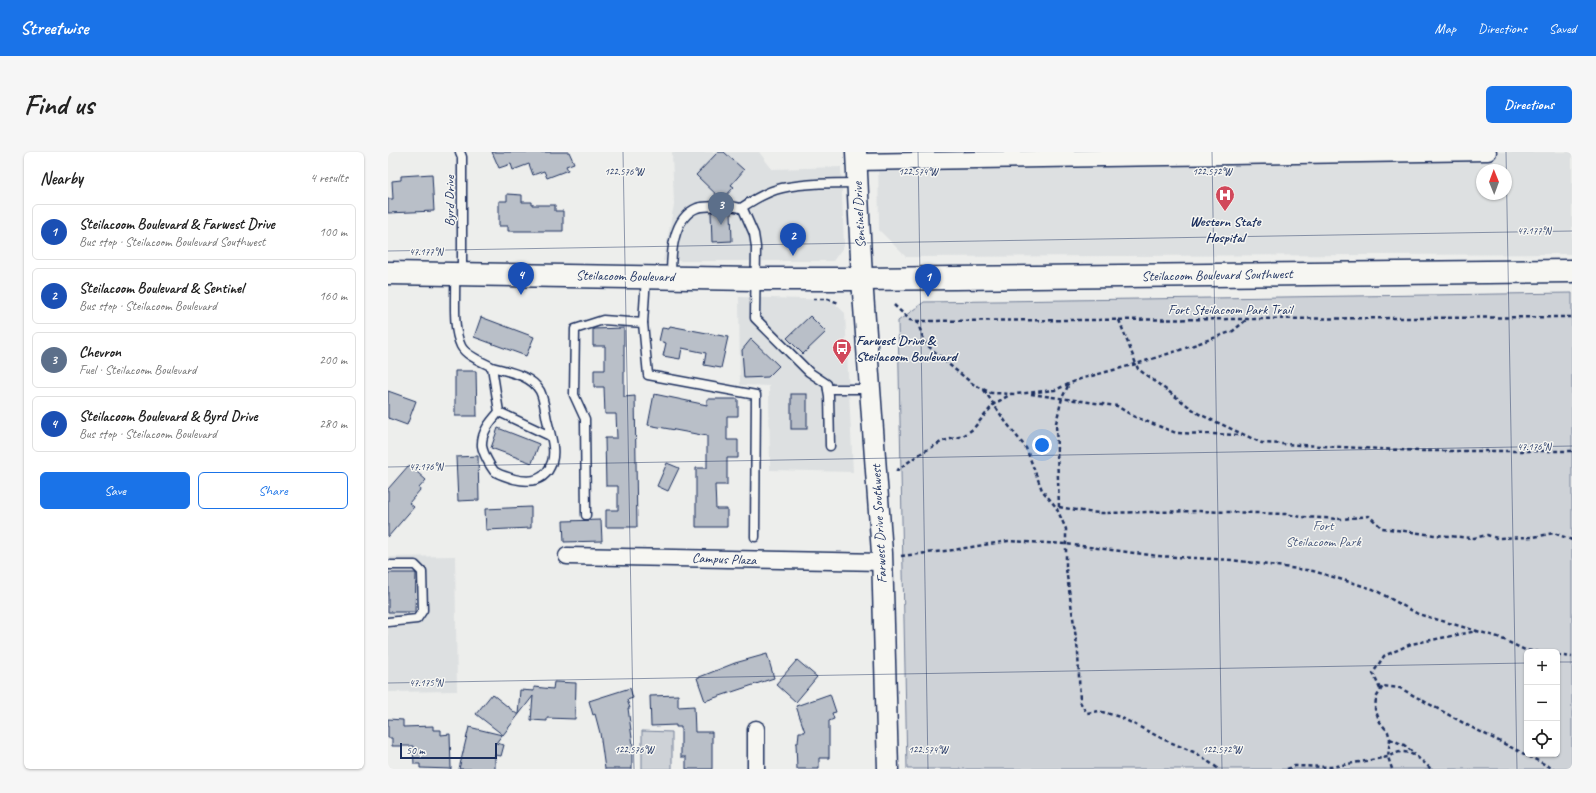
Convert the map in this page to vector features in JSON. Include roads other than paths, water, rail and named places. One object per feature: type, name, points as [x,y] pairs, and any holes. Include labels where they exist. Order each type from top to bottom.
[{"type":"main road","name":"Steilacoom Boulevard Southwest","points":[[862,279],[1572,271]]},
{"type":"main road","name":"Steilacoom Boulevard","points":[[388,273],[646,276],[755,279],[862,279]]},
{"type":"street","points":[[856,157],[1488,152]]},
{"type":"street","name":"Sentinel Drive","points":[[856,157],[862,279]]},
{"type":"street","name":"Farwest Drive Southwest","points":[[862,279],[882,562],[888,769]]},
{"type":"street","name":"Campus Plaza","points":[[567,556],[882,562]]},
{"type":"street","points":[[756,729],[756,769]]},
{"type":"lane","name":"Byrd Drive","points":[[460,152],[462,156],[456,331],[462,346],[472,356],[492,367],[528,378],[534,383],[540,392],[550,436]]},
{"type":"lane","points":[[741,208],[752,200],[782,188],[825,183],[857,183]]},
{"type":"lane","points":[[671,277],[671,252],[673,244],[682,220],[689,213],[697,208],[732,206],[741,208],[747,216],[754,234],[756,247],[755,318],[809,372],[827,384],[829,396],[830,446]]},
{"type":"lane","name":"Campus Plaza","points":[[646,276],[643,323],[648,375],[756,395],[755,537]]},
{"type":"lane","points":[[586,515],[585,419],[574,395],[575,329],[603,320],[643,323]]},
{"type":"lane","points":[[492,367],[499,412]]},
{"type":"lane","points":[[828,389],[870,389]]},
{"type":"lane","points":[[499,412],[550,436],[553,449],[552,461],[548,472],[542,478],[524,482],[509,478],[495,471],[489,463],[482,447],[484,436],[488,424],[499,412]]},
{"type":"lane","points":[[388,565],[415,565],[422,572],[423,610],[417,619],[388,622]]},
{"type":"place","name":"Western State Hospital","points":[[1225,212]]},
{"type":"place","name":"Chevron","points":[[721,225]]},
{"type":"place","name":"Steilacoom Boulevard & Sentinel","points":[[793,256]]},
{"type":"place","name":"Steilacoom Boulevard & Byrd Drive","points":[[521,295]]},
{"type":"place","name":"Steilacoom Boulevard & Farwest Drive","points":[[928,297]]},
{"type":"place","name":"Farwest Drive & Steilacoom Boulevard","points":[[842,365]]},
{"type":"park label","name":"Fort Steilacoom Park","points":[[1323,534]]}]
